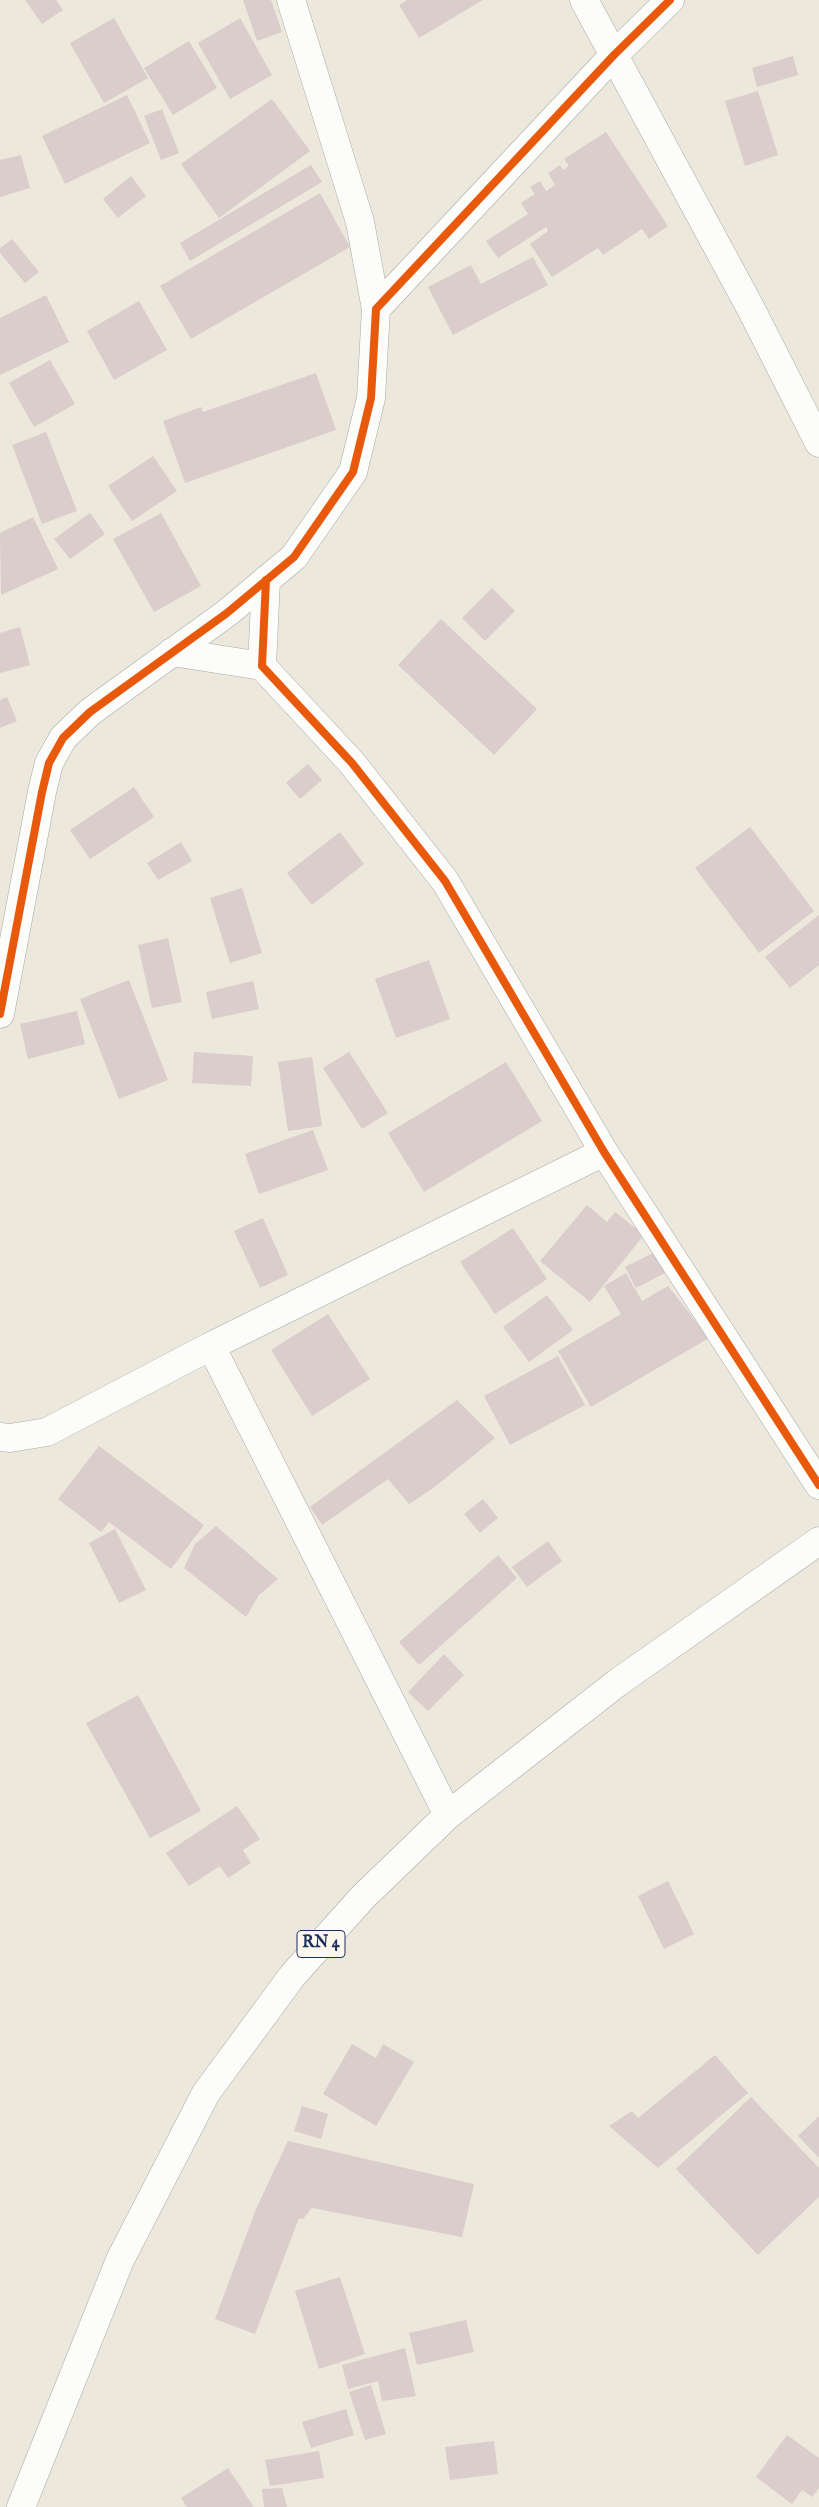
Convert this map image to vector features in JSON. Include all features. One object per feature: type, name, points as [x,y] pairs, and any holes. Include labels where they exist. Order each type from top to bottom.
[{"type":"street","points":[[0,1014],[49,763],[63,738],[90,712],[227,613],[294,557],[353,472],[371,398],[376,309],[360,222],[291,0]]},
{"type":"street","points":[[584,0],[750,307],[819,443]]},
{"type":"street","points":[[376,309],[614,55],[670,0]]},
{"type":"street","points":[[262,666],[266,580]]},
{"type":"street","points":[[172,652],[262,666],[352,763],[445,881],[604,1152],[819,1485]]},
{"type":"street","points":[[0,1437],[10,1438],[48,1432],[211,1346],[604,1152]]},
{"type":"street","points":[[211,1346],[448,1815]]},
{"type":"street","name":"RN 4","points":[[21,2507],[120,2260],[206,2093],[293,1975],[363,1896],[448,1815],[617,1682],[819,1541]]},
{"type":"street","points":[[0,2502],[7,2507]]},
{"type":"building","points":[[25,0],[56,0],[63,10],[42,24]]},
{"type":"building","points":[[243,0],[271,0],[282,32],[257,41]]},
{"type":"building","points":[[407,0],[483,0],[419,38],[399,5]]},
{"type":"building","points":[[114,18],[148,78],[104,103],[70,43]]},
{"type":"building","points":[[240,18],[272,75],[230,99],[198,43]]},
{"type":"building","points":[[189,41],[217,88],[173,115],[144,68]]},
{"type":"building","points":[[793,56],[798,75],[757,87],[752,68]]},
{"type":"building","points":[[758,91],[778,155],[745,166],[725,101]]},
{"type":"building","points":[[127,95],[150,143],[65,184],[42,136]]},
{"type":"building","points":[[272,99],[310,151],[219,218],[181,164]]},
{"type":"building","points":[[162,109],[179,153],[161,160],[144,116]]},
{"type":"building","points":[[606,132],[668,226],[649,239],[642,229],[603,255],[598,248],[552,277],[530,244],[548,231],[546,227],[498,258],[486,241],[528,214],[521,203],[535,194],[530,187],[540,181],[546,191],[555,185],[548,173],[560,165],[563,170],[569,166],[564,159]]},
{"type":"building","points":[[21,155],[30,188],[0,197],[0,160]]},
{"type":"building","points":[[311,165],[322,182],[190,261],[180,243]]},
{"type":"building","points":[[131,176],[146,196],[118,218],[103,199]]},
{"type":"building","points":[[320,193],[350,247],[191,339],[160,286]]},
{"type":"building","points":[[12,239],[39,272],[25,283],[0,253],[0,248]]},
{"type":"building","points":[[533,257],[548,285],[453,335],[428,287],[471,265],[481,284]]},
{"type":"building","points":[[46,295],[69,342],[0,375],[0,318]]},
{"type":"building","points":[[139,301],[167,350],[114,380],[87,331]]},
{"type":"building","points":[[50,360],[75,404],[34,427],[9,383]]},
{"type":"building","points":[[316,373],[336,430],[185,483],[163,421],[201,407],[203,412]]},
{"type":"building","points":[[46,432],[77,511],[42,524],[12,445]]},
{"type":"building","points":[[153,456],[177,491],[132,521],[108,486]]},
{"type":"building","points":[[90,513],[105,534],[70,559],[54,539]]},
{"type":"building","points":[[161,513],[201,586],[154,612],[113,539]]},
{"type":"building","points":[[33,517],[58,569],[1,595],[0,533]]},
{"type":"building","points":[[492,588],[515,611],[485,641],[462,618]]},
{"type":"building","points":[[441,619],[537,709],[494,755],[398,665]]},
{"type":"building","points":[[20,627],[30,665],[0,673],[0,633]]},
{"type":"building","points":[[7,697],[17,721],[0,728],[0,700]]},
{"type":"building","points":[[308,764],[322,780],[300,799],[286,783]]},
{"type":"building","points":[[134,787],[154,817],[90,859],[70,830]]},
{"type":"building","points":[[750,827],[814,911],[759,953],[695,868]]},
{"type":"building","points":[[340,832],[364,864],[312,905],[287,873]]},
{"type":"building","points":[[181,842],[192,861],[158,880],[147,863]]},
{"type":"building","points":[[242,888],[262,953],[230,963],[210,898]]},
{"type":"building","points":[[819,915],[819,965],[790,988],[765,957]]},
{"type":"building","points":[[168,938],[182,1002],[152,1008],[138,945]]},
{"type":"building","points":[[429,960],[450,1019],[396,1038],[375,979]]},
{"type":"building","points":[[129,980],[168,1080],[119,1099],[80,999]]},
{"type":"building","points":[[253,981],[259,1009],[212,1019],[206,992]]},
{"type":"building","points":[[77,1011],[85,1044],[28,1059],[20,1024]]},
{"type":"building","points":[[194,1052],[253,1056],[251,1086],[192,1083]]},
{"type":"building","points":[[349,1052],[388,1113],[362,1129],[323,1068]]},
{"type":"building","points":[[312,1057],[322,1126],[288,1131],[278,1062]]},
{"type":"building","points":[[506,1062],[542,1121],[424,1192],[388,1133]]},
{"type":"building","points":[[313,1130],[328,1170],[259,1194],[245,1154]]},
{"type":"building","points":[[587,1205],[607,1222],[615,1212],[644,1235],[590,1302],[540,1261]]},
{"type":"building","points":[[263,1218],[288,1275],[260,1288],[234,1231]]},
{"type":"building","points":[[513,1228],[547,1279],[495,1314],[460,1262]]},
{"type":"building","points":[[659,1250],[669,1271],[636,1288],[625,1267]]},
{"type":"building","points":[[626,1273],[642,1301],[668,1286],[709,1338],[591,1407],[558,1351],[621,1314],[604,1286]]},
{"type":"building","points":[[547,1295],[573,1330],[529,1362],[503,1327]]},
{"type":"building","points":[[328,1314],[370,1379],[312,1416],[271,1350]]},
{"type":"building","points":[[558,1356],[585,1405],[510,1445],[484,1396]]},
{"type":"building","points":[[457,1400],[495,1438],[432,1489],[409,1504],[388,1479],[322,1525],[310,1507]]},
{"type":"building","points":[[99,1446],[204,1525],[171,1569],[109,1522],[101,1532],[58,1499]]},
{"type":"building","points":[[483,1499],[498,1518],[480,1533],[464,1514]]},
{"type":"building","points":[[216,1526],[278,1579],[259,1595],[246,1617],[184,1568],[195,1544]]},
{"type":"building","points":[[115,1529],[146,1590],[119,1603],[89,1543]]},
{"type":"building","points":[[548,1541],[562,1561],[527,1587],[512,1567]]},
{"type":"building","points":[[498,1555],[517,1578],[419,1665],[399,1642]]},
{"type":"building","points":[[444,1654],[464,1675],[428,1711],[408,1692]]},
{"type":"building","points":[[138,1695],[201,1811],[150,1838],[86,1723]]},
{"type":"building","points":[[237,1806],[260,1839],[243,1850],[251,1863],[228,1878],[220,1866],[189,1886],[166,1853]]},
{"type":"building","points":[[668,1881],[694,1934],[664,1949],[638,1896]]},
{"type":"building","points":[[352,2044],[376,2058],[383,2044],[414,2062],[376,2126],[323,2094]]},
{"type":"building","points":[[715,2055],[748,2093],[658,2168],[609,2126],[632,2111],[638,2118]]},
{"type":"building","points":[[751,2097],[819,2168],[819,2197],[758,2255],[676,2169]]},
{"type":"building","points":[[302,2106],[328,2114],[321,2139],[294,2131]]},
{"type":"building","points":[[819,2116],[819,2158],[798,2136]]},
{"type":"building","points":[[288,2141],[474,2184],[462,2237],[312,2208],[303,2219],[299,2218],[255,2334],[215,2319],[256,2209]]},
{"type":"building","points":[[340,2277],[365,2354],[319,2369],[295,2291]]},
{"type":"building","points":[[466,2320],[474,2352],[417,2365],[409,2333]]},
{"type":"building","points":[[405,2348],[416,2396],[382,2401],[378,2381],[348,2389],[342,2365]]},
{"type":"building","points":[[371,2385],[386,2434],[365,2440],[349,2392]]},
{"type":"building","points":[[346,2409],[354,2435],[311,2448],[302,2422]]},
{"type":"building","points":[[787,2435],[819,2458],[819,2488],[812,2497],[802,2490],[792,2504],[756,2477]]},
{"type":"building","points":[[494,2441],[498,2474],[450,2480],[445,2447]]},
{"type":"building","points":[[319,2451],[324,2478],[270,2486],[265,2460]]},
{"type":"building","points":[[228,2468],[254,2507],[187,2507],[181,2498]]},
{"type":"building","points":[[282,2488],[287,2507],[264,2507],[262,2489]]},
{"type":"cycle path","points":[[0,1014],[42,792],[49,763],[63,738],[90,712],[227,613],[294,557],[353,472],[371,398],[376,309],[614,55],[670,0]]},
{"type":"cycle path","points":[[266,580],[262,666],[352,763],[445,881],[604,1152],[819,1485]]}]
